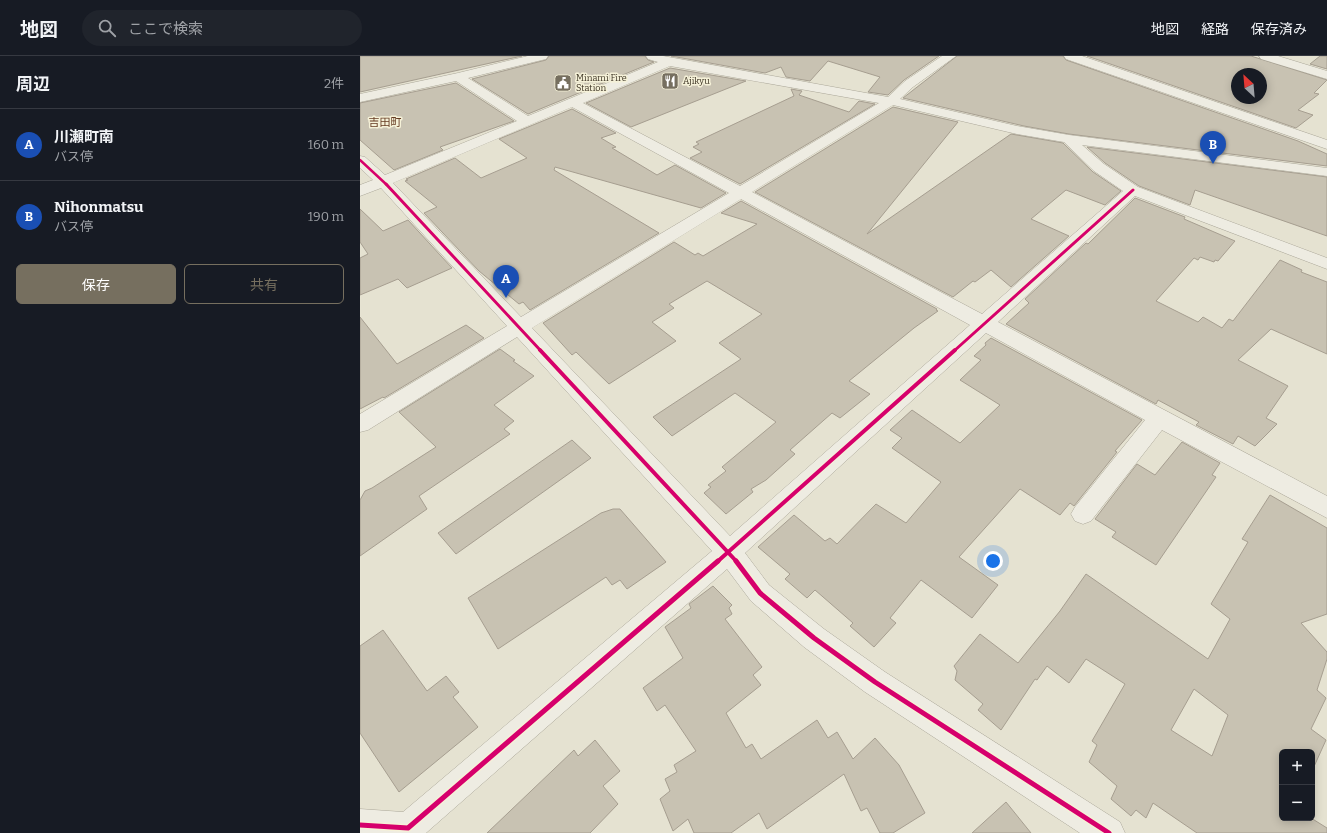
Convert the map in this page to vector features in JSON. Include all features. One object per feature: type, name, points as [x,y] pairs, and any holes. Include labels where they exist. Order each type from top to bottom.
[{"type":"street","points":[[360,98],[458,77],[542,56]]},
{"type":"street","points":[[360,424],[891,101],[909,84],[947,56]]},
{"type":"street","points":[[1070,56],[1327,145]]},
{"type":"street","points":[[1265,56],[1327,75]]},
{"type":"street","points":[[360,191],[574,103],[659,58],[891,101],[1017,130],[1069,139],[1327,172]]},
{"type":"street","points":[[458,77],[528,121]]},
{"type":"street","points":[[574,103],[1327,508]]},
{"type":"street","points":[[1069,139],[1080,152],[1104,173],[1133,190],[1327,264]]},
{"type":"street","points":[[360,160],[383,181],[729,552],[760,593],[814,638],[876,682],[1109,833]]},
{"type":"street","points":[[360,825],[408,831],[729,552],[1133,190]]},
{"type":"street","points":[[1082,514],[1159,418]]},
{"type":"building","points":[[360,56],[522,56],[360,92]]},
{"type":"building","points":[[549,56],[645,56],[648,60],[654,62],[528,114],[472,79],[546,60]]},
{"type":"building","points":[[671,56],[939,56],[904,80],[888,95],[868,92],[880,77],[828,61],[810,81],[786,77],[781,67],[765,73]]},
{"type":"building","points":[[957,56],[1063,56],[1066,60],[1298,141],[1327,154],[1327,166],[1069,134],[1024,126],[903,98]]},
{"type":"building","points":[[1087,56],[1251,56],[1327,80],[1314,93],[1319,94],[1298,110],[1313,115],[1296,128]]},
{"type":"building","points":[[1320,56],[1327,56],[1327,69],[1310,64]]},
{"type":"building","points":[[670,68],[746,81],[631,127],[586,103]]},
{"type":"building","points":[[456,83],[514,121],[440,147],[443,150],[394,170],[360,140],[360,103]]},
{"type":"building","points":[[791,89],[802,91],[799,95],[849,112],[859,101],[875,104],[740,184],[690,158],[702,152],[693,147],[699,144],[696,142],[794,96]]},
{"type":"building","points":[[893,107],[958,122],[867,234],[1011,134],[1063,143],[1093,172],[1121,191],[1105,205],[1066,190],[1031,219],[1069,236],[1011,287],[991,270],[975,282],[973,281],[953,297],[755,192]]},
{"type":"building","points":[[572,109],[616,133],[601,138],[616,147],[612,148],[657,175],[675,165],[726,193],[701,208],[555,167],[554,170],[659,233],[530,310],[523,302],[519,304],[479,271],[424,213],[437,207],[405,181],[408,180],[406,179],[455,158],[481,178],[527,158],[499,139]]},
{"type":"building","points":[[1087,147],[1327,177],[1327,236],[1195,190],[1190,205],[1139,186],[1105,163]]},
{"type":"building","points":[[1135,198],[1185,217],[1184,219],[1235,241],[1218,261],[1215,260],[1214,262],[1200,257],[1198,260],[1194,258],[1156,301],[1198,322],[1203,317],[1222,328],[1229,319],[1233,321],[1280,260],[1302,270],[1301,272],[1327,282],[1327,354],[1271,329],[1238,360],[1288,386],[1266,418],[1277,424],[1255,446],[1238,436],[1233,444],[1196,425],[1199,422],[1158,400],[1156,404],[1006,324],[1029,303],[1025,299],[1086,243],[1088,244]]},
{"type":"building","points":[[741,201],[937,309],[936,310],[938,311],[914,328],[849,381],[870,394],[840,418],[832,413],[790,450],[795,454],[766,480],[751,489],[753,492],[726,514],[704,493],[711,487],[708,485],[726,471],[722,467],[776,422],[735,393],[672,436],[653,417],[741,359],[719,343],[762,314],[707,281],[669,304],[674,308],[652,322],[676,341],[609,384],[576,352],[572,355],[543,323],[674,242],[695,255],[698,253],[703,256],[757,224],[721,213]]},
{"type":"building","points":[[360,209],[383,231],[408,220],[452,268],[407,288],[398,279],[360,295],[360,258],[368,254],[360,242]]},
{"type":"building","points":[[360,317],[397,364],[466,325],[484,338],[384,398],[383,397],[360,409]]},
{"type":"building","points":[[991,338],[1142,420],[1115,451],[1117,452],[1074,506],[1070,503],[1060,515],[1020,489],[959,557],[998,585],[972,618],[921,580],[890,618],[896,623],[874,647],[850,626],[853,623],[815,590],[807,598],[785,579],[790,574],[758,547],[794,515],[825,541],[830,538],[837,544],[876,504],[906,523],[941,482],[892,448],[902,438],[890,430],[912,410],[960,443],[1000,405],[960,380],[981,360],[974,356]]},
{"type":"building","points":[[500,349],[515,360],[513,361],[534,376],[494,405],[514,421],[504,429],[510,434],[419,496],[427,509],[360,556],[360,500],[365,491],[436,447],[399,412]]},
{"type":"building","points":[[572,440],[591,458],[456,554],[438,533]]},
{"type":"building","points":[[1182,442],[1220,463],[1212,475],[1216,477],[1156,565],[1112,537],[1116,532],[1095,519],[1137,464],[1155,475]]},
{"type":"building","points":[[1270,495],[1327,528],[1327,614],[1301,623],[1327,652],[1327,659],[1317,690],[1326,698],[1311,729],[1326,740],[1315,764],[1315,749],[1279,749],[1279,821],[1315,820],[1327,828],[1327,833],[1197,833],[1153,803],[1146,818],[1136,810],[1131,816],[1111,799],[1117,786],[1089,762],[1097,745],[1092,741],[1125,684],[1086,659],[1069,683],[1047,666],[1037,680],[1035,679],[1001,730],[978,710],[983,704],[955,680],[957,671],[954,666],[980,634],[1018,663],[1060,611],[1086,574],[1208,659],[1230,619],[1211,604],[1248,542],[1242,539]],"holes":[[[1194,689],[1228,715],[1212,756],[1171,730]]]},
{"type":"building","points":[[613,509],[620,509],[666,562],[627,589],[620,580],[612,585],[606,577],[498,649],[468,598],[601,513]]},
{"type":"building","points":[[713,586],[732,605],[729,608],[732,614],[725,619],[762,667],[753,675],[761,685],[726,713],[746,748],[752,744],[761,759],[817,720],[828,738],[837,732],[853,759],[875,738],[899,765],[925,813],[893,833],[880,833],[867,808],[861,811],[844,774],[767,829],[759,813],[731,833],[694,833],[688,819],[673,831],[660,799],[670,791],[665,779],[677,772],[674,765],[696,751],[665,705],[657,711],[643,688],[683,658],[665,627],[691,608],[689,604]]},
{"type":"building","points":[[383,630],[427,691],[446,676],[459,692],[453,697],[478,727],[399,792],[360,733],[360,646]]},
{"type":"building","points":[[595,740],[620,771],[603,786],[618,804],[590,833],[487,833],[574,750],[578,756]]},
{"type":"building","points":[[1006,802],[1031,833],[972,833]]},
{"type":"cycle path","points":[[360,160],[383,181],[729,552],[760,593],[814,638],[875,682],[1109,833]]},
{"type":"cycle path","points":[[360,825],[408,828],[729,552],[1133,190]]},
{"type":"place","name":"Ajikyu","points":[[670,81]]},
{"type":"place","name":"Minami Fire Station","points":[[563,83]]},
{"type":"place","name":"Nihonmatsu","points":[[1213,164]]},
{"type":"place","name":"川瀬町南","points":[[506,298]]},
{"type":"district","name":"吉田町","points":[[385,122]]}]
